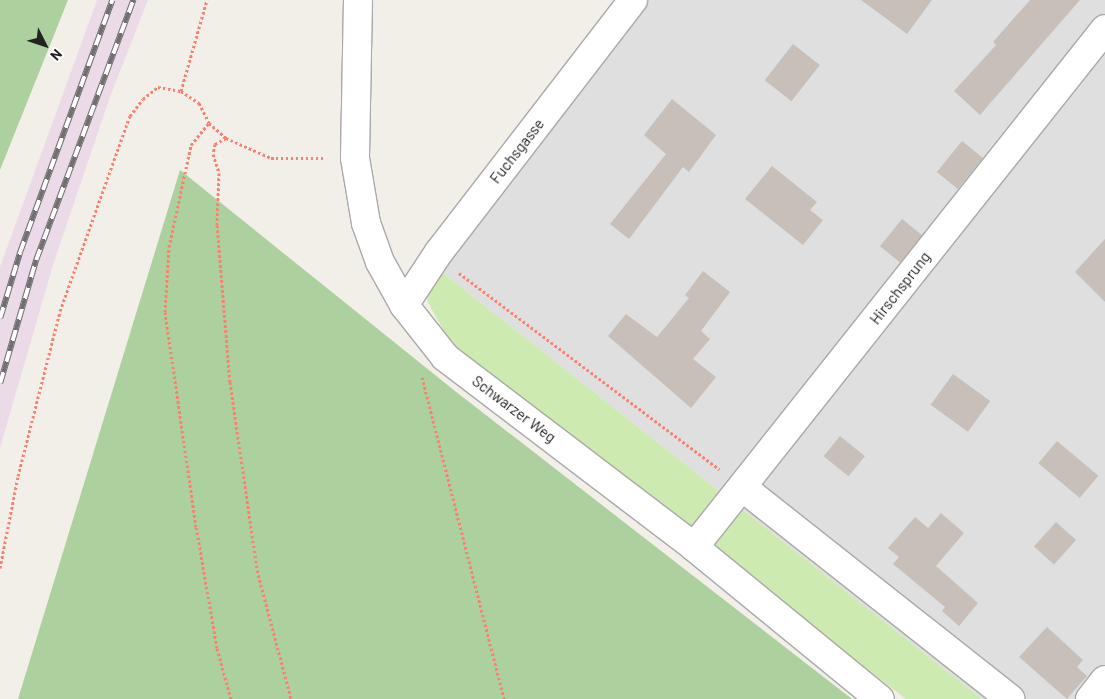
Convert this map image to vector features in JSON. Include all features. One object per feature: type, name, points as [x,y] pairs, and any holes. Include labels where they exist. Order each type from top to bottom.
[{"type":"street","name":"Schwarzer Weg","points":[[358,0],[356,158],[366,224],[380,262],[404,305],[445,357],[694,547],[880,699]]},
{"type":"street","name":"Fuchsgasse","points":[[404,305],[436,256],[633,0]]},
{"type":"street","name":"Hirschsprung","points":[[694,547],[1105,29]]},
{"type":"street","points":[[742,487],[1010,699]]},
{"type":"street","points":[[1090,699],[1105,680]]},
{"type":"path","points":[[181,91],[207,0]]},
{"type":"path","points":[[0,568],[18,476],[60,311],[130,116],[143,99],[158,87],[181,91],[199,104],[209,123],[226,138],[271,158],[356,158]]},
{"type":"path","points":[[209,123],[191,146],[169,248],[164,312],[196,527],[217,648],[231,699]]},
{"type":"path","points":[[226,138],[215,144],[213,154],[219,174],[217,225],[230,382],[257,570],[291,699]]},
{"type":"path","points":[[436,256],[742,487]]},
{"type":"path","points":[[421,372],[504,699]]},
{"type":"shaded area","points":[[97,0],[148,0],[110,97],[53,265],[0,448],[0,267]]},
{"type":"shaded area","points":[[638,0],[1105,0],[1105,699],[982,699],[433,265]]},
{"type":"green space","points":[[0,0],[68,0],[0,170]]},
{"type":"green space","points":[[180,170],[455,391],[852,699],[18,699]]},
{"type":"green space","points":[[433,265],[982,699],[906,699],[456,353],[427,301]]},
{"type":"building","points":[[861,0],[932,0],[907,34]]},
{"type":"building","points":[[1030,0],[1080,0],[980,115],[954,91],[996,45],[993,42]]},
{"type":"building","points":[[793,44],[820,65],[791,101],[765,80]]},
{"type":"building","points":[[672,99],[716,135],[689,172],[683,167],[629,239],[610,224],[666,154],[644,135]]},
{"type":"building","points":[[962,141],[983,158],[958,189],[937,172]]},
{"type":"building","points":[[772,166],[817,202],[810,210],[823,220],[803,245],[745,199]]},
{"type":"building","points":[[902,219],[922,235],[900,263],[880,246]]},
{"type":"building","points":[[1105,239],[1105,302],[1075,272]]},
{"type":"building","points":[[703,271],[730,292],[701,331],[710,339],[693,359],[716,377],[691,408],[608,336],[626,314],[657,337],[689,298],[685,295]]},
{"type":"building","points":[[953,374],[990,401],[968,432],[931,405]]},
{"type":"building","points":[[840,436],[865,456],[849,476],[824,456]]},
{"type":"building","points":[[1057,441],[1098,476],[1080,498],[1038,463]]},
{"type":"building","points":[[941,513],[964,533],[936,566],[978,603],[959,626],[942,611],[945,607],[893,564],[899,557],[888,548],[915,517],[928,528]]},
{"type":"building","points":[[1056,522],[1076,540],[1054,565],[1034,547]]},
{"type":"building","points":[[1047,627],[1083,660],[1077,667],[1087,676],[1067,699],[1019,657]]},
{"type":"railway","points":[[0,318],[20,252],[112,0]]},
{"type":"railway","points":[[0,383],[36,260],[133,0]]}]
